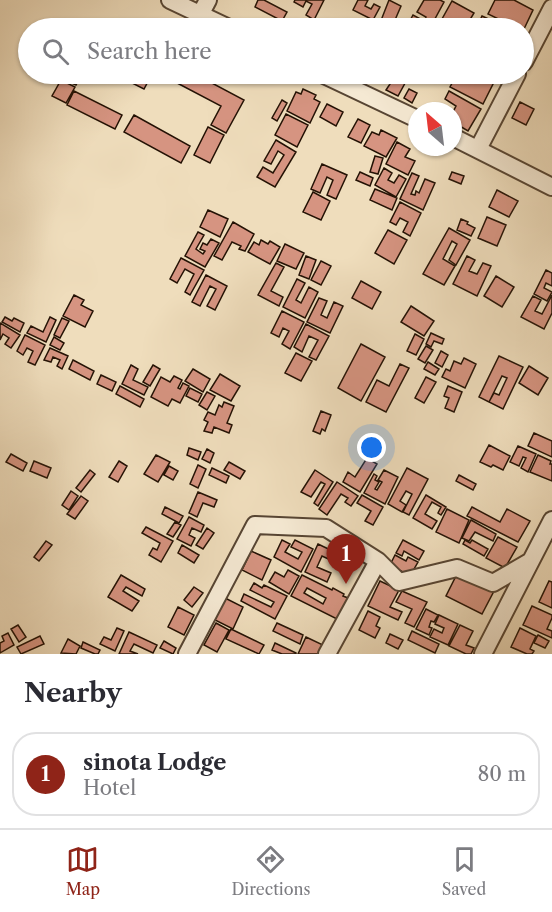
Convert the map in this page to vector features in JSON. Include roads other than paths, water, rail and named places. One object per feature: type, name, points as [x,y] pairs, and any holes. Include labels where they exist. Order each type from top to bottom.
[{"type":"street","points":[[170,0],[204,7],[217,18]]},
{"type":"street","points":[[534,43],[552,8]]},
{"type":"street","points":[[343,84],[408,115]]},
{"type":"street","points":[[478,148],[513,84]]},
{"type":"street","points":[[462,140],[552,187]]},
{"type":"street","points":[[483,654],[552,520]]},
{"type":"street","points":[[188,654],[255,525],[326,528],[378,561],[399,582],[457,568],[493,583],[531,561]]},
{"type":"street","points":[[327,654],[378,561]]},
{"type":"place","name":"sinota Lodge","points":[[346,584]]}]
